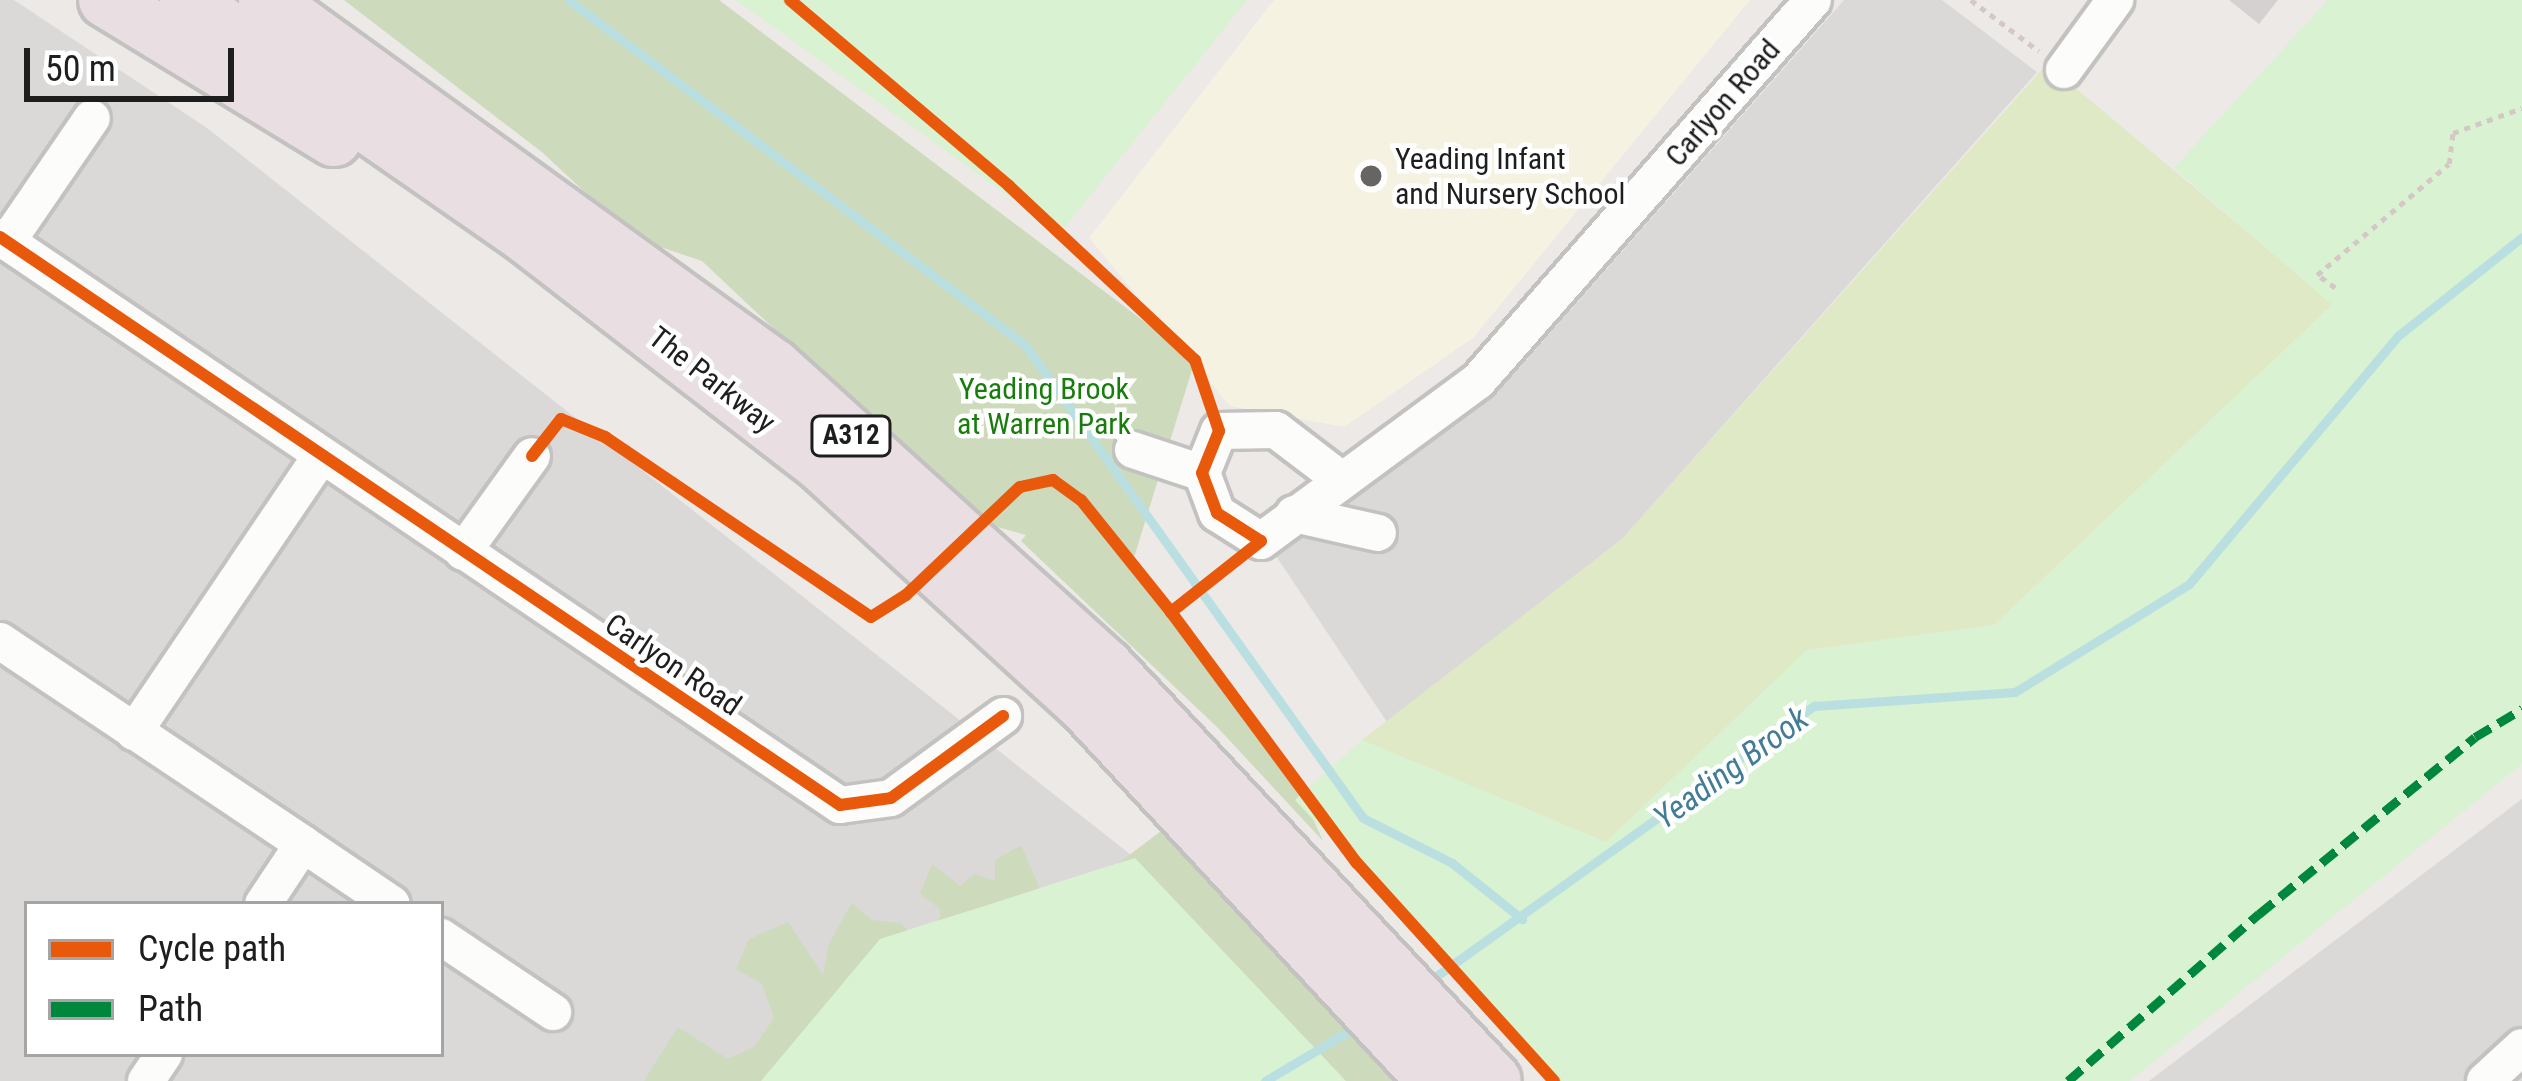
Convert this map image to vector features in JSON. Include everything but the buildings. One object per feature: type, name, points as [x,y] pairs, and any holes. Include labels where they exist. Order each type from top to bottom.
[{"type":"highway","name":"A312","points":[[106,0],[261,99],[540,219]]},
{"type":"highway","name":"The Parkway","points":[[187,0],[540,219]]},
{"type":"highway","name":"The Parkway","points":[[266,0],[540,219],[823,465],[1360,963],[1438,1061],[1494,1081]]},
{"type":"highway","name":"A312","points":[[318,0],[540,219]]},
{"type":"street","name":"Carlyon Road","points":[[1202,472],[1217,513],[1261,541],[1339,478],[1478,381],[1813,0]]},
{"type":"street","points":[[2064,70],[2115,0]]},
{"type":"street","points":[[3,239],[92,118]]},
{"type":"street","name":"Carlyon Road","points":[[3,239],[841,805],[891,798],[1004,716]]},
{"type":"street","points":[[1133,450],[1202,472],[1219,431],[1276,430],[1339,478]]},
{"type":"street","points":[[463,552],[532,456]]},
{"type":"street","points":[[134,732],[320,457]]},
{"type":"street","points":[[1294,514],[1378,533]]},
{"type":"street","points":[[0,641],[388,901]]},
{"type":"street","points":[[265,901],[303,844]]},
{"type":"street","points":[[444,939],[554,1012]]},
{"type":"street","points":[[2485,1081],[2522,1047]]},
{"type":"path","points":[[1971,0],[2064,70]]},
{"type":"path","points":[[2336,288],[2317,275],[2449,164],[2453,133],[2522,108]]},
{"type":"shaded area","points":[[0,0],[14,0],[207,128],[1135,858],[880,939],[761,1081],[0,1081]]},
{"type":"shaded area","name":"Yeading Infant and Nursery School","points":[[1274,0],[1750,0],[1473,338],[1344,427],[1230,406],[1089,238]]},
{"type":"shaded area","points":[[1844,0],[1942,0],[2037,72],[1622,539],[1387,722],[1270,547],[1514,374]]},
{"type":"shaded area","points":[[2522,799],[2522,1081],[2149,1081]]},
{"type":"green space","name":"Yeading Brook at Warren Park","points":[[344,0],[719,0],[1195,360],[1132,564],[1298,786],[1323,841],[1218,728],[1021,541],[1026,535],[979,522],[702,261],[634,238],[543,153]]},
{"type":"green space","points":[[736,0],[1247,0],[1060,233]]},
{"type":"green space","points":[[2328,0],[2522,0],[2522,764],[2130,1081],[1558,1081],[1295,800],[1362,740],[1606,842],[1807,650],[1994,625],[2332,305],[2174,168]]},
{"type":"green space","points":[[2047,64],[2333,304],[1994,625],[1807,650],[1606,842],[1362,740],[1622,539]]},
{"type":"green space","points":[[1181,816],[1417,1081],[644,1081],[678,1027],[728,1059],[754,1047],[774,1018],[762,984],[736,969],[749,939],[788,922],[823,975],[829,943],[852,903],[872,920],[900,923],[926,948],[939,929],[940,909],[920,894],[932,864],[960,886],[974,874],[995,881],[995,860],[1021,845],[1045,900],[1067,902]]},
{"type":"green space","points":[[1135,858],[1346,1081],[761,1081],[880,939]]},
{"type":"waterway","points":[[569,0],[1025,345],[1363,818],[1452,863],[1522,919]]},
{"type":"waterway","name":"Yeading Brook","points":[[1424,985],[1814,706],[2015,692],[2189,584],[2399,335],[2522,237]]},
{"type":"waterway","name":"Yeading Brook","points":[[1265,1081],[1359,1025]]},
{"type":"marked path","points":[[2068,1081],[2259,914],[2475,737],[2522,709]]},
{"type":"cycle path","points":[[790,0],[1009,186],[1195,360],[1219,431],[1202,473],[1217,513],[1261,541],[1171,612],[1357,863],[1554,1081]]},
{"type":"cycle path","points":[[0,237],[840,805],[891,798],[1003,716]]},
{"type":"cycle path","points":[[532,456],[561,419],[605,437],[871,617],[906,595],[1020,487],[1053,480],[1081,500],[1171,612]]},
{"type":"place","name":"Yeading Infant and Nursery School","points":[[1371,176]]}]
